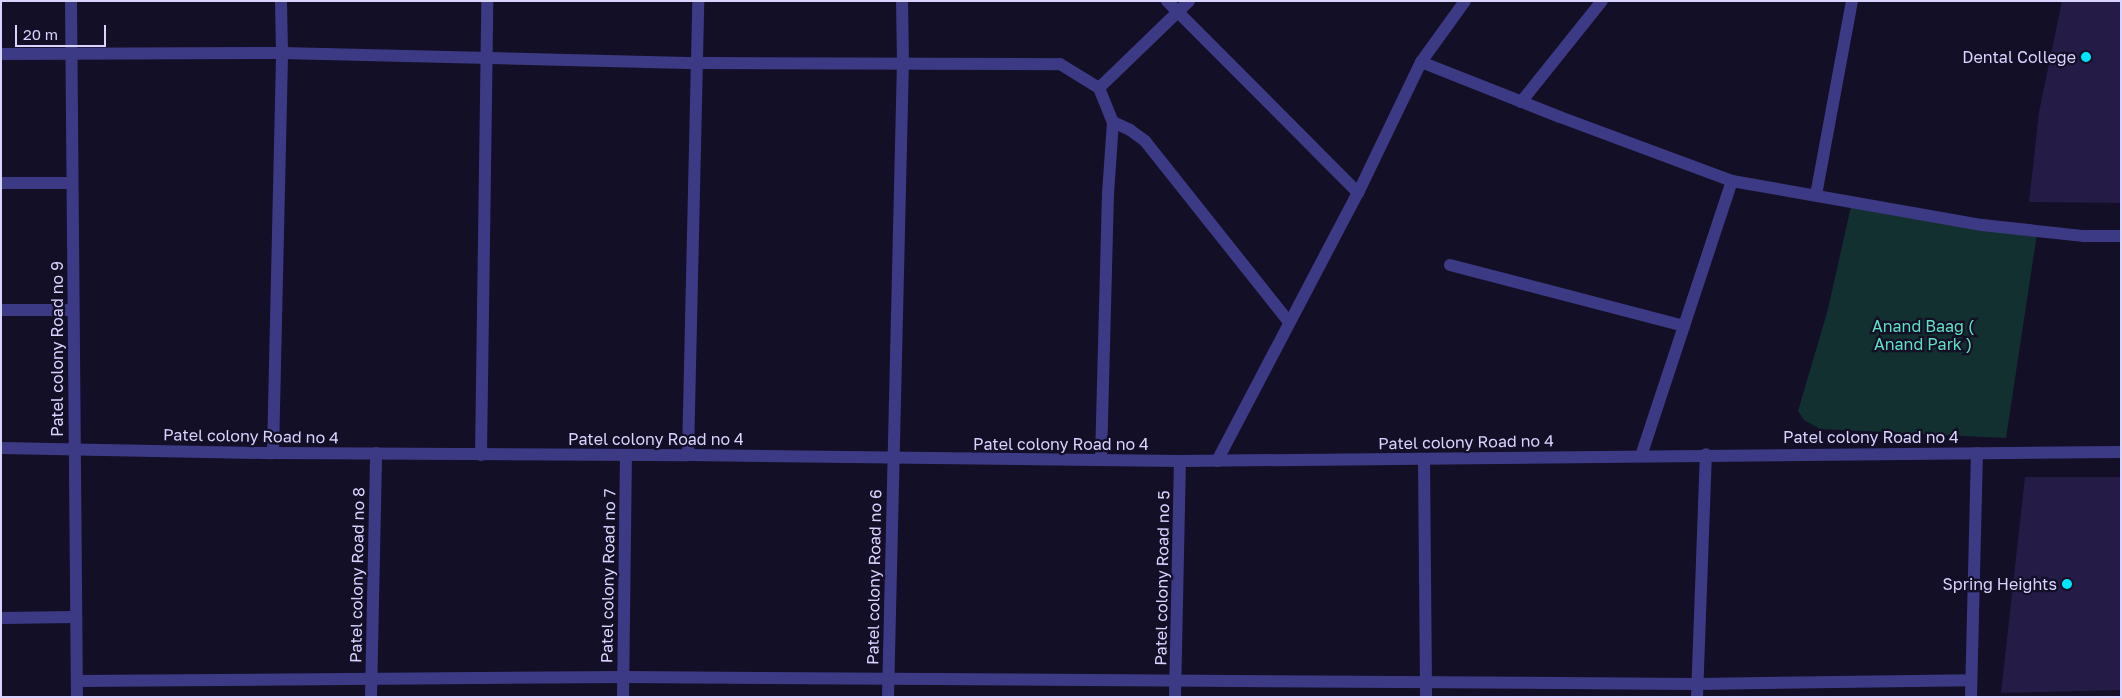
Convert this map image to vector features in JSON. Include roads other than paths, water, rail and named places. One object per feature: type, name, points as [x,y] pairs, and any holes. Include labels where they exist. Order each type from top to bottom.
[{"type":"street","name":"Patel colony Road no 9","points":[[71,1],[77,697]]},
{"type":"street","points":[[273,454],[282,53],[281,1]]},
{"type":"street","points":[[481,455],[487,1]]},
{"type":"street","points":[[688,455],[698,1]]},
{"type":"street","name":"Patel colony Road no 6","points":[[888,697],[892,459],[903,62],[902,1]]},
{"type":"street","points":[[1167,1],[1358,193]]},
{"type":"street","points":[[1099,88],[1189,1]]},
{"type":"street","points":[[1217,460],[1358,193],[1421,62],[1465,1]]},
{"type":"street","points":[[1522,102],[1602,1]]},
{"type":"street","points":[[1816,195],[1852,1]]},
{"type":"street","points":[[1,54],[282,53],[697,63],[903,62],[1060,64],[1099,88],[1113,122],[1108,203],[1101,460]]},
{"type":"street","points":[[1421,62],[1732,182],[1982,225],[2084,236],[2121,236]]},
{"type":"street","points":[[1113,122],[1130,130],[1145,141],[1289,322]]},
{"type":"street","points":[[1641,456],[1732,182]]},
{"type":"street","points":[[1,183],[72,183]]},
{"type":"street","points":[[1450,265],[1684,326]]},
{"type":"street","points":[[1,310],[73,310]]},
{"type":"street","name":"Patel colony Road no 4","points":[[1,448],[273,454],[688,455],[892,459],[1180,461],[1706,454],[2121,452]]},
{"type":"street","name":"Patel colony Road no 8","points":[[371,697],[376,453]]},
{"type":"street","points":[[1971,697],[1977,453]]},
{"type":"street","points":[[1697,690],[1706,454]]},
{"type":"street","name":"Patel colony Road no 7","points":[[623,697],[626,456]]},
{"type":"street","points":[[1424,459],[1426,697]]},
{"type":"street","name":"Patel colony Road no 5","points":[[1176,697],[1180,461]]},
{"type":"street","points":[[1,618],[75,617]]},
{"type":"street","points":[[77,681],[623,677],[888,678],[1426,682],[1697,690],[1971,680]]},
{"type":"place","name":"Dental College","points":[[2086,57]]},
{"type":"place","name":"Spring Heights","points":[[2067,584]]},
{"type":"park label","name":"Anand Baag ( Anand Park )","points":[[1923,335]]}]
